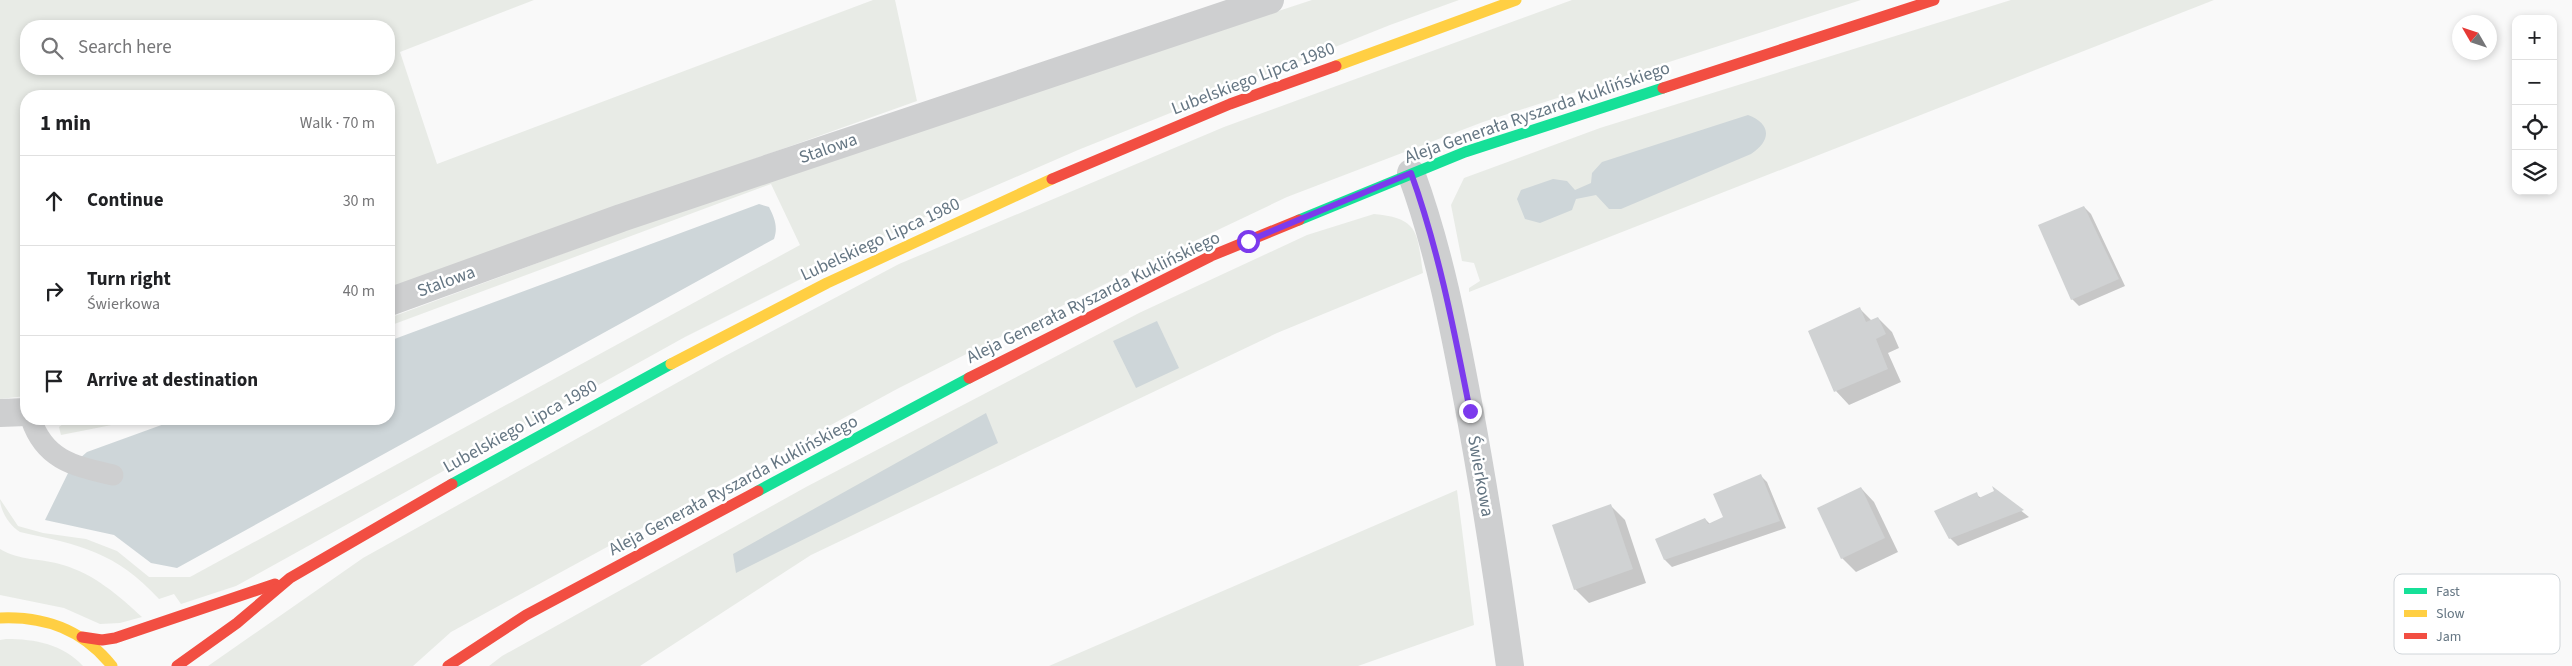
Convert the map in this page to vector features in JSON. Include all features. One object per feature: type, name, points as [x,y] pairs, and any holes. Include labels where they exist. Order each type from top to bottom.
[{"type":"main road","name":"Lubelskiego Lipca 1980","points":[[177,666],[237,623],[290,578],[634,382],[756,318],[892,252],[1055,178],[1230,104],[1516,0]]},
{"type":"main road","name":"Aleja Generała Ryszarda Kuklińskiego","points":[[448,666],[526,615],[1005,359],[1211,256],[1465,152],[1934,0]]},
{"type":"main road","name":"Lubelskiego Lipca 1980","points":[[82,636],[102,640],[115,638],[290,578]]},
{"type":"main road","points":[[0,618],[25,617],[49,621],[82,636],[95,646],[112,666]]},
{"type":"street","name":"Stalowa","points":[[395,300],[622,218],[1270,0]]},
{"type":"street","name":"Świerkowa","points":[[1411,173],[1424,208],[1449,300],[1493,542],[1510,666]]},
{"type":"street","points":[[0,414],[20,412]]},
{"type":"lane","points":[[32,425],[36,434],[57,456],[72,465],[114,475]]},
{"type":"shaded area","points":[[0,0],[534,0],[400,52],[437,164],[873,0],[895,0],[917,101],[395,287],[395,90],[20,90],[20,397],[0,399]]},
{"type":"shaded area","points":[[1312,0],[1459,0],[1390,25],[1078,150],[935,212],[685,337],[236,586],[181,604],[174,594],[159,599],[128,571],[96,553],[61,541],[20,532],[9,522],[0,504],[0,499],[18,526],[43,533],[86,539],[117,551],[149,577],[190,577],[800,245],[771,184],[395,324],[395,316],[772,176]]},
{"type":"shaded area","points":[[1572,0],[1861,0],[1483,122],[1287,197],[1125,274],[897,389],[451,632],[413,666],[208,666],[363,558],[725,356],[899,264],[1224,127]]},
{"type":"shaded area","points":[[2011,0],[2214,0],[1469,292],[1469,288],[1480,281],[1474,263],[1462,261],[1451,205],[1464,178],[1600,128]]},
{"type":"shaded area","points":[[1748,115],[1761,123],[1766,133],[1762,144],[1751,154],[1621,209],[1609,209],[1596,195],[1576,199],[1572,210],[1540,223],[1525,219],[1517,199],[1521,190],[1553,179],[1567,181],[1575,190],[1591,183],[1592,173],[1602,162]]},
{"type":"shaded area","points":[[759,204],[769,207],[773,215],[776,227],[774,239],[177,568],[151,563],[114,535],[45,520],[72,465],[87,452],[161,425],[395,425],[395,339]]},
{"type":"shaded area","points":[[1374,214],[1400,219],[1414,230],[1423,273],[1277,333],[811,555],[640,666],[489,666],[502,656],[806,487],[1139,313],[1307,235]]},
{"type":"shaded area","points":[[1157,321],[1179,368],[1136,388],[1113,341]]},
{"type":"shaded area","points":[[986,413],[998,443],[736,573],[733,554]]},
{"type":"shaded area","points":[[62,425],[112,425],[61,435],[59,427]]},
{"type":"shaded area","points":[[1457,490],[1474,625],[1358,666],[1049,666]]},
{"type":"shaded area","points":[[0,549],[15,556],[63,565],[85,574],[115,593],[142,617],[120,623],[100,624],[64,608],[0,595]]},
{"type":"shaded area","points":[[0,640],[28,640],[48,644],[66,652],[83,666],[0,666]]},
{"type":"building","points":[[2084,206],[2119,279],[2071,300],[2038,225]]},
{"type":"building","points":[[1860,307],[1866,322],[1878,317],[1886,334],[1876,339],[1888,369],[1834,392],[1808,331]]},
{"type":"building","points":[[1761,474],[1780,521],[1664,560],[1655,539],[1705,518],[1708,524],[1723,517],[1713,494]]},
{"type":"building","points":[[1992,486],[2024,510],[1949,539],[1934,511],[1977,492],[1979,498],[1994,491]]},
{"type":"building","points":[[1861,487],[1885,538],[1841,559],[1817,508]]},
{"type":"building","points":[[1611,504],[1633,569],[1574,590],[1552,525]]},
{"type":"traffic: fast","points":[[1299,220],[1465,152],[1663,88]]},
{"type":"traffic: fast","points":[[452,484],[671,364]]},
{"type":"traffic: fast","points":[[758,491],[969,378]]},
{"type":"traffic: slow","points":[[1336,66],[1516,0]]},
{"type":"traffic: slow","points":[[671,364],[827,283],[1052,179]]},
{"type":"traffic: slow","points":[[0,618],[33,620],[62,628],[76,634],[89,643],[112,666]]},
{"type":"traffic: jam","points":[[1663,88],[1934,0]]},
{"type":"traffic: jam","points":[[1052,179],[1230,104],[1336,66]]},
{"type":"traffic: jam","points":[[969,378],[1211,256],[1299,220]]},
{"type":"traffic: jam","points":[[177,666],[237,623],[290,578],[452,484]]},
{"type":"traffic: jam","points":[[448,666],[526,615],[758,491]]},
{"type":"traffic: jam","points":[[82,637],[102,640],[115,638],[275,584]]},
{"type":"route","points":[[1248,241],[1411,173],[1424,208],[1449,300],[1470,411]]}]
